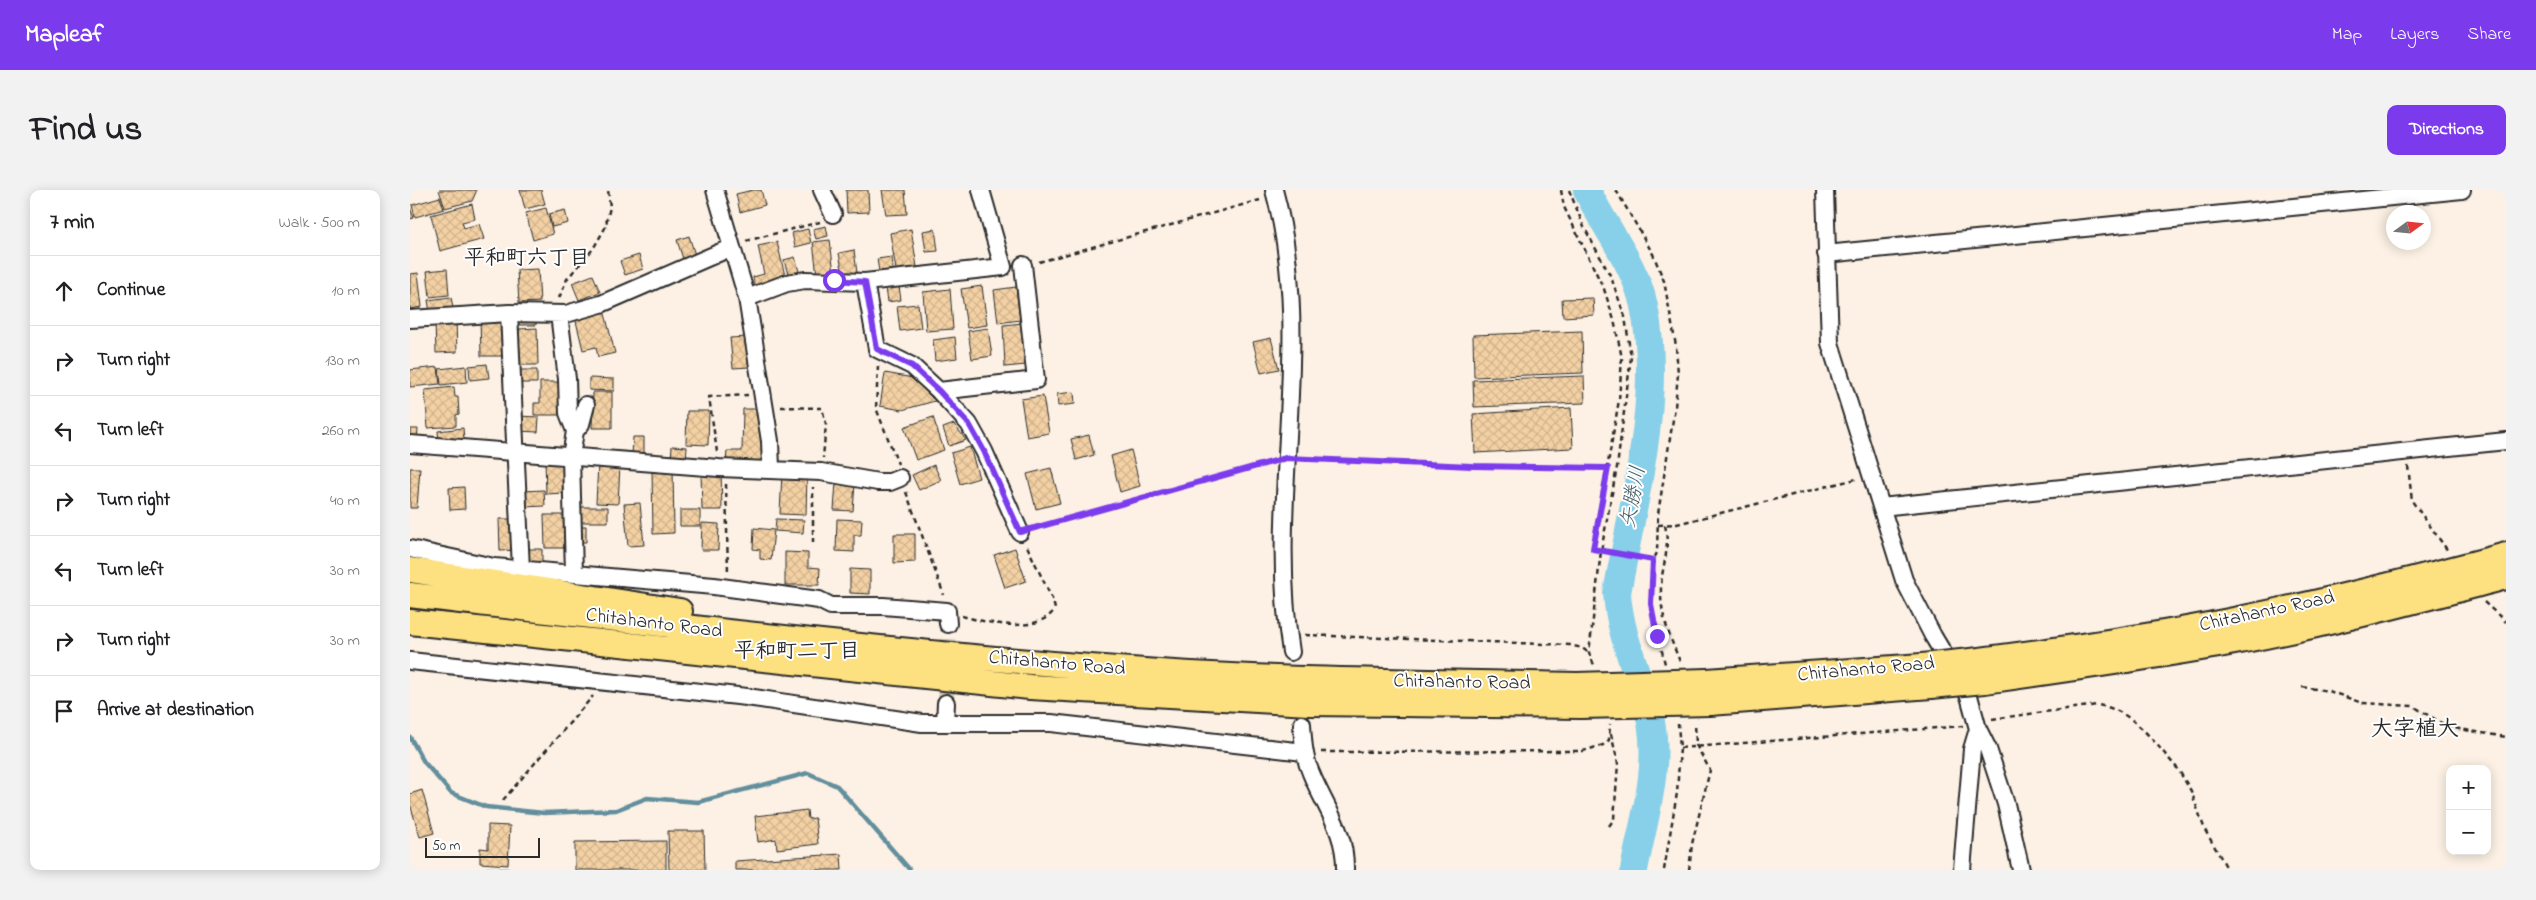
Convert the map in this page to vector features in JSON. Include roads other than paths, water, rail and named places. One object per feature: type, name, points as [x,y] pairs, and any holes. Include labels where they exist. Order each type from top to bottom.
[{"type":"highway","name":"Chitahanto Road","points":[[1982,670],[2093,645],[2234,620],[2374,589],[2506,555]]},
{"type":"highway","points":[[410,570],[733,619],[757,636]]},
{"type":"highway","name":"Chitahanto Road","points":[[410,622],[1030,687],[1309,702],[1708,692],[1927,676],[1982,670],[2097,665],[2240,641],[2379,611],[2506,577]]},
{"type":"highway","name":"Chitahanto Road","points":[[410,595],[757,636],[1006,660],[1161,672],[1579,695]]},
{"type":"highway","points":[[410,635],[854,684],[1011,698],[1030,687]]},
{"type":"street","points":[[715,190],[730,247],[747,298],[770,441],[771,469]]},
{"type":"street","points":[[822,190],[828,218]]},
{"type":"street","points":[[747,298],[787,283],[805,280],[865,282],[1003,267],[981,190]]},
{"type":"street","points":[[1825,190],[1830,344],[1904,580],[1933,636],[1969,696],[1978,729],[1988,749],[2006,804],[2020,870]]},
{"type":"street","points":[[1826,254],[2462,190]]},
{"type":"street","points":[[1275,193],[1292,288],[1294,332],[1286,458],[1282,566],[1291,652]]},
{"type":"street","points":[[410,319],[509,313],[555,314],[601,304],[730,247]]},
{"type":"street","points":[[939,391],[1036,380],[1023,265]]},
{"type":"street","points":[[865,282],[877,349],[912,366],[939,391],[969,424],[984,451],[1020,532]]},
{"type":"street","points":[[509,313],[521,569]]},
{"type":"street","points":[[555,314],[567,380],[568,413],[574,431],[571,457],[574,574]]},
{"type":"street","points":[[574,431],[581,424],[586,405]]},
{"type":"street","points":[[1881,507],[2506,441]]},
{"type":"street","points":[[410,444],[722,468],[817,472],[878,482],[890,482],[900,478]]},
{"type":"street","points":[[410,549],[494,567],[728,588],[819,600],[831,606],[883,606],[947,618]]},
{"type":"street","points":[[410,661],[810,705],[922,723],[1051,723],[1304,752]]},
{"type":"street","points":[[946,703],[946,723]]},
{"type":"street","points":[[1302,724],[1304,752],[1310,772],[1339,828],[1345,856],[1345,870]]},
{"type":"street","points":[[1962,870],[1972,748],[1978,729]]},
{"type":"waterway","name":"矢勝川","points":[[1587,190],[1634,275],[1644,306],[1649,341],[1650,377],[1644,450],[1617,593],[1622,626],[1647,706],[1653,740],[1652,778],[1634,870]]},
{"type":"waterway","points":[[410,737],[424,762],[451,793],[486,807],[544,813],[616,810],[647,798],[698,802],[808,773],[837,786],[910,870]]},
{"type":"tunnel","points":[[946,703],[948,624]]},
{"type":"district","name":"平和町六丁目","points":[[527,259]]},
{"type":"district","name":"平和町二丁目","points":[[797,652]]},
{"type":"district","name":"大字植大","points":[[2415,730]]}]
